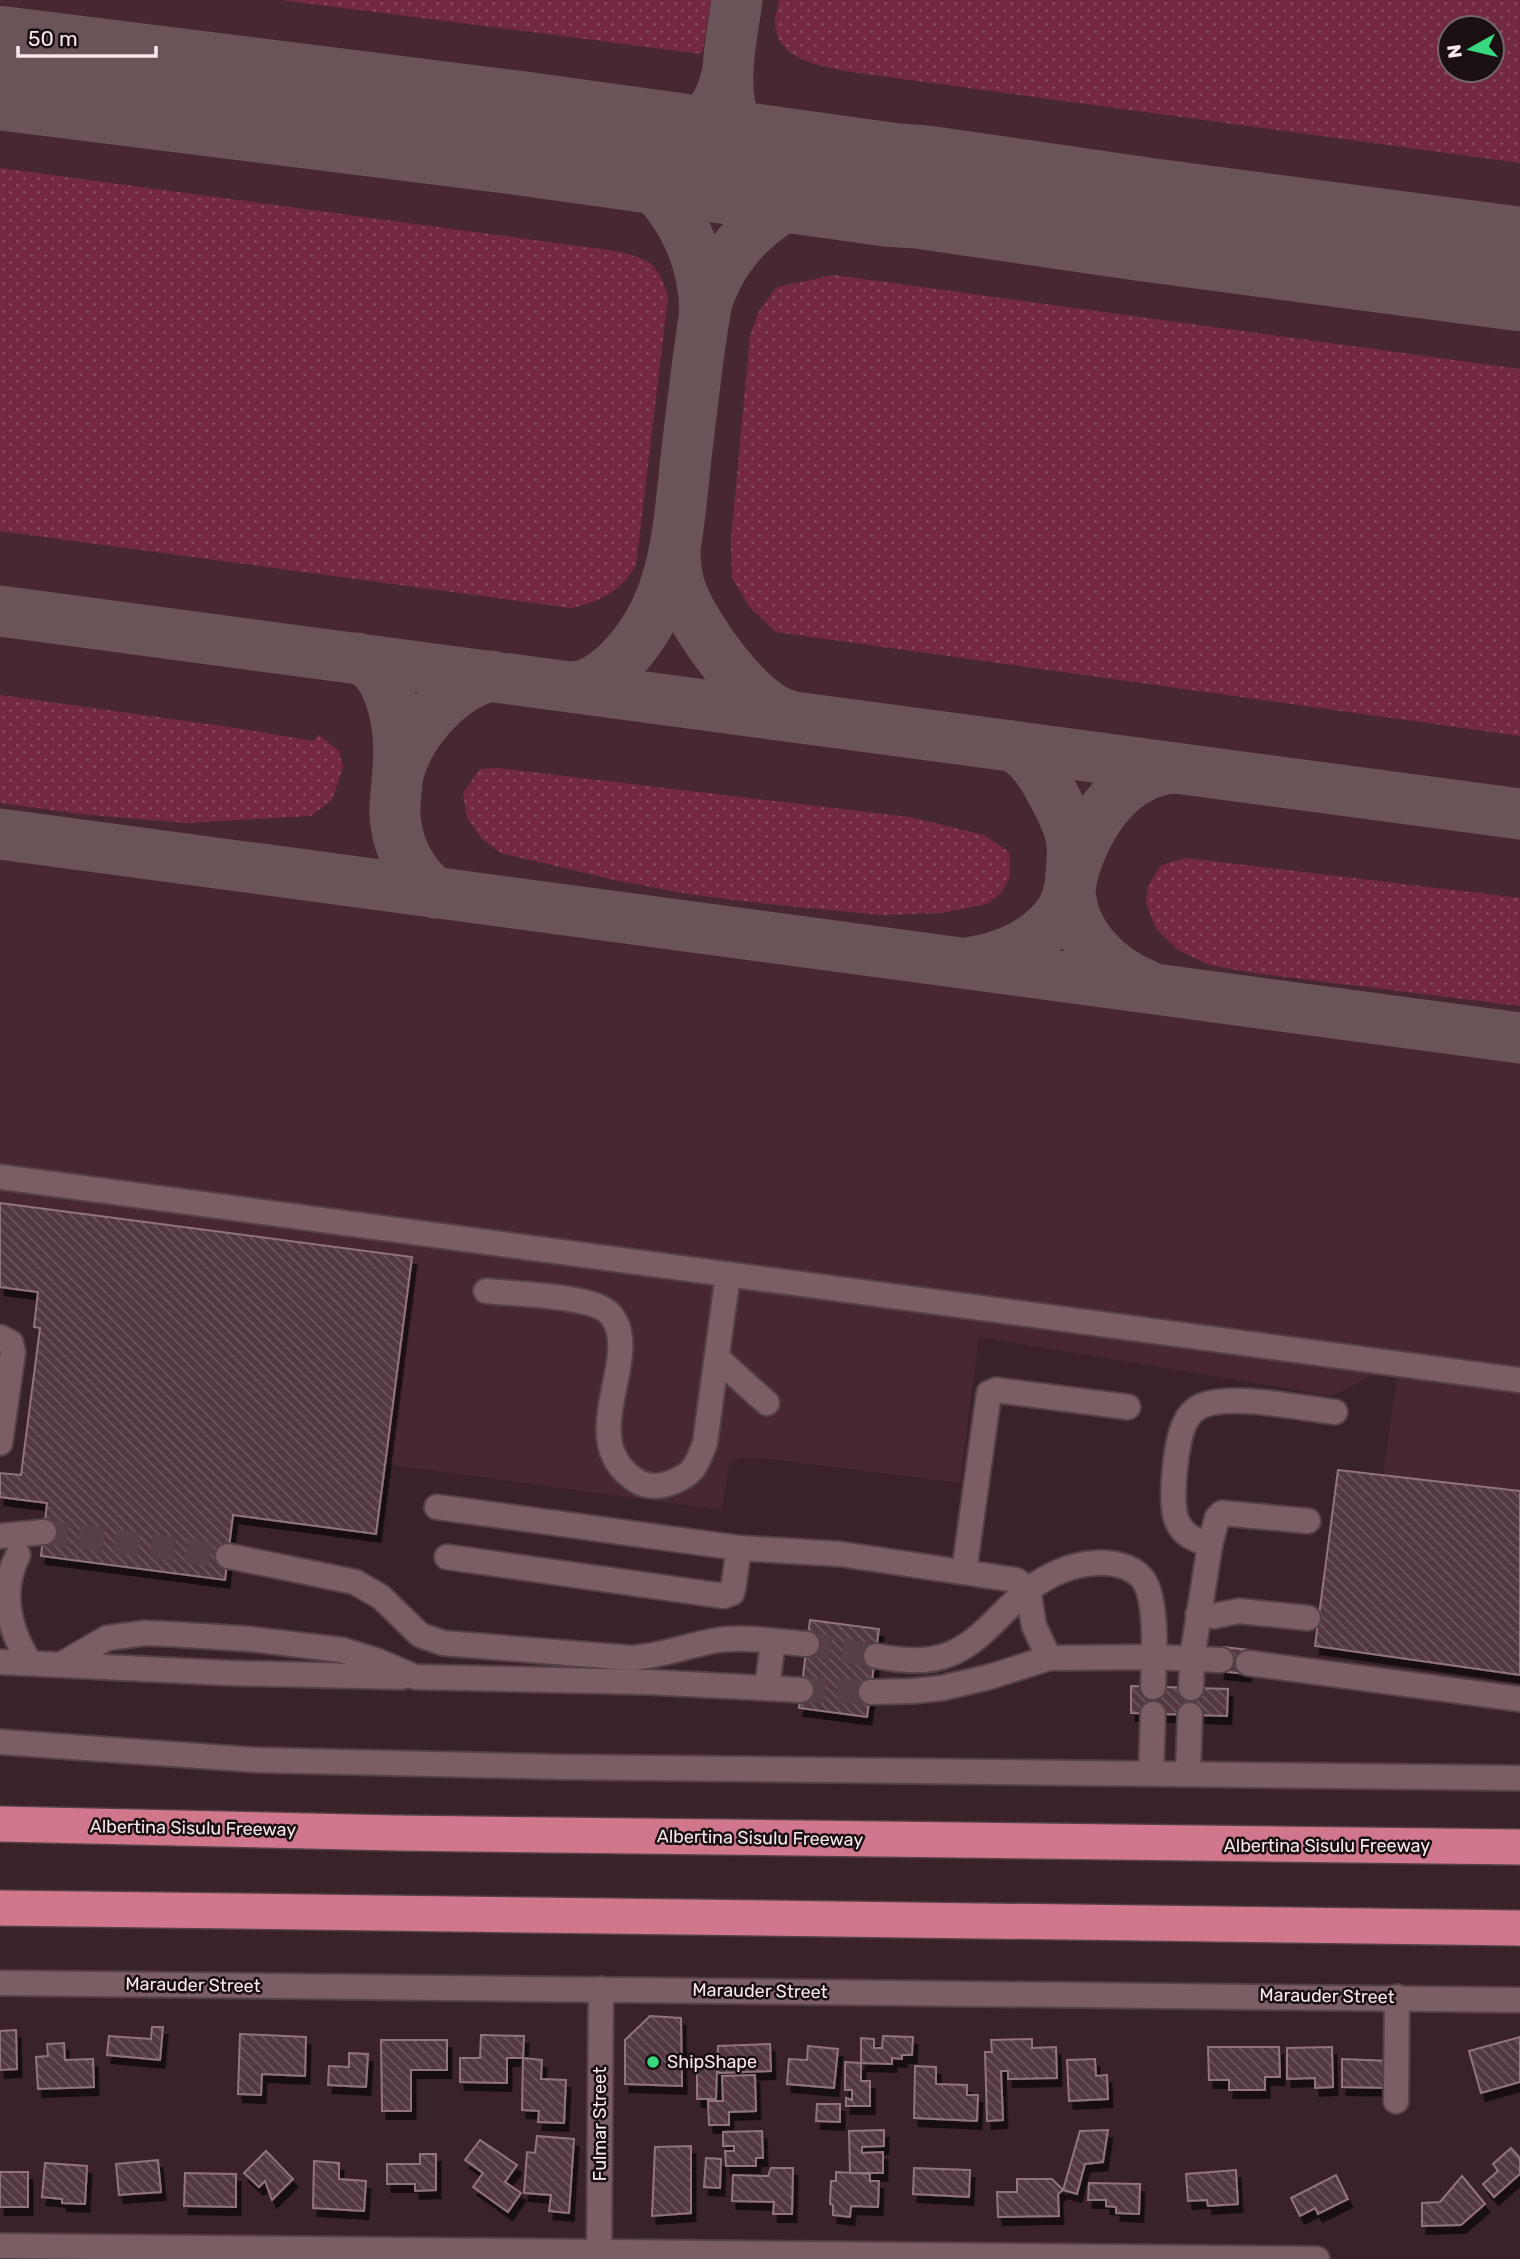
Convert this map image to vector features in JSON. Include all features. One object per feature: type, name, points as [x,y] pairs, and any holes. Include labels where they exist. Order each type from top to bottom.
[{"type":"highway","name":"Albertina Sisulu Freeway","points":[[0,1824],[452,1834],[1520,1847]]},
{"type":"highway","points":[[0,1908],[1520,1928]]},
{"type":"street","points":[[0,1177],[1520,1380]]},
{"type":"street","points":[[486,1291],[580,1301],[600,1305],[609,1313],[620,1334],[609,1423],[611,1449],[615,1463],[626,1474],[641,1484],[656,1486],[672,1483],[687,1475],[699,1460],[705,1443],[728,1274]]},
{"type":"street","points":[[0,1338],[11,1343],[13,1352],[0,1443]]},
{"type":"street","points":[[717,1359],[767,1403]]},
{"type":"street","points":[[964,1572],[989,1393],[996,1390],[1128,1407]]},
{"type":"street","points":[[1210,1545],[1189,1537],[1182,1530],[1173,1508],[1181,1433],[1187,1418],[1198,1408],[1214,1402],[1233,1401],[1335,1412]]},
{"type":"street","points":[[438,1507],[740,1548],[840,1554],[1016,1580],[1028,1589],[1034,1626],[1049,1658]]},
{"type":"street","points":[[1191,1688],[1192,1658],[1210,1545],[1217,1518],[1222,1513],[1308,1521]]},
{"type":"street","points":[[0,1536],[44,1532]]},
{"type":"street","points":[[447,1558],[724,1596],[733,1589],[740,1548]]},
{"type":"street","points":[[18,1555],[4,1572],[0,1583],[0,1597],[3,1614],[30,1663]]},
{"type":"street","points":[[228,1556],[355,1582],[381,1597],[420,1635],[443,1643],[631,1658],[675,1652],[718,1640],[807,1644]]},
{"type":"street","points":[[876,1656],[907,1661],[948,1655],[976,1637],[1028,1589],[1062,1569],[1085,1564],[1111,1563],[1132,1570],[1143,1578],[1153,1612],[1153,1687]]},
{"type":"street","points":[[1199,1614],[1214,1616],[1239,1611],[1308,1618]]},
{"type":"street","points":[[62,1664],[107,1638],[145,1633],[250,1639],[342,1650],[378,1661],[415,1677]]},
{"type":"street","points":[[767,1688],[773,1641]]},
{"type":"street","points":[[871,1692],[913,1692],[953,1686],[1049,1658],[1154,1657],[1222,1660]]},
{"type":"street","points":[[0,1662],[228,1673],[647,1682],[801,1690]]},
{"type":"street","points":[[1248,1663],[1520,1699]]},
{"type":"street","points":[[1151,1773],[1153,1714]]},
{"type":"street","points":[[1188,1774],[1190,1715]]},
{"type":"street","points":[[0,1742],[257,1760],[562,1767],[1520,1778]]},
{"type":"street","name":"Marauder Street","points":[[0,1983],[1520,2000]]},
{"type":"street","name":"Fulmar Street","points":[[599,2255],[601,1989]]},
{"type":"street","points":[[1396,2101],[1398,1997]]},
{"type":"street","points":[[0,2246],[599,2255],[1317,2259]]},
{"type":"shaded area","points":[[0,0],[1520,0],[1520,1675],[1383,1475],[1397,1378],[1370,1376],[1333,1396],[979,1337],[960,1483],[759,1458],[740,1458],[729,1463],[722,1510],[385,1464],[234,1515],[232,1529],[47,1503],[73,1334],[34,1327],[41,1273],[0,1267]]},
{"type":"shaded area","points":[[281,0],[711,0],[702,54]]},
{"type":"shaded area","points":[[779,0],[1520,0],[1520,163],[844,71],[822,66],[790,52],[777,35],[775,17]]},
{"type":"shaded area","points":[[0,168],[615,251],[644,260],[656,269],[668,297],[636,565],[609,594],[571,608],[0,531]]},
{"type":"shaded area","points":[[834,275],[1520,369],[1520,736],[776,632],[750,608],[732,577],[731,540],[750,336],[759,311],[777,287]]},
{"type":"shaded area","points":[[0,695],[313,741],[319,735],[339,751],[343,767],[332,800],[311,816],[187,823],[80,814],[0,803]]},
{"type":"shaded area","points":[[498,768],[910,817],[984,835],[1009,852],[1010,876],[1001,893],[987,904],[941,913],[882,915],[688,894],[619,881],[501,853],[482,839],[467,818],[463,793],[480,769]]},
{"type":"shaded area","points":[[1186,858],[1520,898],[1520,1006],[1209,965],[1178,950],[1156,929],[1146,903],[1148,886],[1161,865]]},
{"type":"building","points":[[0,1203],[412,1257],[376,1534],[233,1515],[225,1580],[41,1556],[47,1503],[0,1497],[0,1473],[21,1475],[40,1328],[34,1327],[38,1292],[0,1287]]},
{"type":"building","points":[[1338,1470],[1520,1491],[1520,1675],[1315,1646]]},
{"type":"building","points":[[810,1620],[879,1629],[867,1717],[799,1708]]},
{"type":"building","points":[[1223,1647],[1249,1650],[1246,1674],[1220,1671]]},
{"type":"building","points":[[1131,1686],[1228,1689],[1227,1716],[1131,1713]]},
{"type":"building","name":"ShipShape","points":[[650,2016],[681,2018],[682,2086],[625,2084],[625,2040]]},
{"type":"building","points":[[152,2027],[163,2027],[160,2060],[107,2055],[109,2036],[151,2039]]},
{"type":"building","points":[[16,2030],[17,2069],[0,2070],[0,2031]]},
{"type":"building","points":[[240,2034],[306,2037],[305,2076],[262,2074],[261,2095],[238,2094]]},
{"type":"building","points":[[481,2035],[524,2036],[523,2058],[507,2058],[507,2083],[460,2082],[460,2058],[480,2058]]},
{"type":"building","points":[[883,2036],[913,2037],[912,2055],[902,2055],[902,2059],[892,2058],[892,2064],[861,2063],[861,2038],[874,2039],[874,2048],[882,2048]]},
{"type":"building","points":[[1520,2037],[1520,2082],[1481,2093],[1469,2051]]},
{"type":"building","points":[[1032,2039],[1032,2048],[1056,2047],[1057,2078],[1008,2079],[1008,2071],[1001,2071],[1003,2120],[987,2121],[985,2052],[992,2052],[991,2040]]},
{"type":"building","points":[[381,2040],[447,2040],[447,2070],[411,2070],[411,2111],[382,2111]]},
{"type":"building","points":[[64,2043],[65,2060],[93,2059],[94,2087],[38,2089],[36,2057],[48,2056],[47,2044]]},
{"type":"building","points":[[770,2044],[771,2071],[719,2073],[718,2046]]},
{"type":"building","points":[[808,2046],[838,2049],[834,2088],[787,2084],[789,2059],[807,2060]]},
{"type":"building","points":[[1208,2047],[1279,2047],[1280,2077],[1265,2077],[1265,2090],[1229,2090],[1229,2080],[1209,2080]]},
{"type":"building","points":[[1332,2047],[1333,2087],[1315,2088],[1315,2078],[1287,2079],[1287,2048]]},
{"type":"building","points":[[349,2053],[368,2054],[366,2087],[328,2085],[329,2066],[349,2067]]},
{"type":"building","points":[[523,2058],[542,2060],[541,2079],[566,2080],[564,2123],[538,2122],[539,2111],[522,2110]]},
{"type":"building","points":[[1095,2059],[1096,2076],[1107,2075],[1108,2099],[1069,2101],[1067,2060]]},
{"type":"building","points":[[1342,2059],[1390,2061],[1389,2088],[1342,2087]]},
{"type":"building","points":[[845,2062],[861,2063],[861,2081],[870,2081],[870,2106],[846,2106],[846,2098],[852,2100],[852,2090],[845,2090]]},
{"type":"building","points":[[915,2066],[936,2067],[936,2084],[967,2085],[967,2095],[978,2095],[977,2121],[914,2118]]},
{"type":"building","points":[[697,2068],[717,2068],[716,2099],[697,2099]]},
{"type":"building","points":[[755,2075],[756,2111],[729,2112],[729,2125],[709,2125],[708,2101],[723,2101],[722,2076]]},
{"type":"building","points":[[817,2104],[840,2104],[840,2122],[816,2121]]},
{"type":"building","points":[[884,2130],[884,2146],[862,2147],[862,2153],[883,2152],[883,2173],[850,2173],[849,2131]]},
{"type":"building","points":[[1108,2130],[1103,2162],[1085,2164],[1077,2194],[1063,2190],[1080,2131]]},
{"type":"building","points":[[762,2131],[763,2158],[756,2158],[756,2166],[726,2166],[725,2151],[734,2151],[734,2146],[723,2146],[723,2132]]},
{"type":"building","points":[[537,2136],[574,2139],[569,2213],[549,2211],[551,2195],[524,2193],[527,2152],[535,2153]]},
{"type":"building","points":[[480,2140],[517,2165],[505,2182],[521,2193],[508,2212],[473,2187],[483,2173],[465,2160]]},
{"type":"building","points":[[691,2146],[691,2213],[652,2216],[655,2147]]},
{"type":"building","points":[[1511,2148],[1520,2158],[1520,2174],[1494,2197],[1483,2184],[1498,2171],[1493,2164]]},
{"type":"building","points":[[266,2151],[293,2179],[272,2200],[265,2181],[259,2187],[244,2173]]},
{"type":"building","points":[[420,2154],[436,2154],[436,2190],[415,2191],[415,2184],[387,2184],[387,2164],[420,2164]]},
{"type":"building","points":[[706,2158],[721,2159],[720,2188],[704,2187]]},
{"type":"building","points":[[158,2160],[161,2192],[119,2195],[116,2164]]},
{"type":"building","points":[[314,2161],[339,2163],[339,2179],[366,2181],[364,2211],[313,2208]]},
{"type":"building","points":[[45,2163],[87,2166],[85,2204],[62,2203],[62,2199],[42,2197]]},
{"type":"building","points":[[771,2168],[793,2168],[792,2214],[773,2214],[774,2202],[732,2201],[733,2175],[768,2176]]},
{"type":"building","points":[[914,2168],[970,2170],[969,2197],[913,2194]]},
{"type":"building","points":[[1236,2170],[1238,2204],[1208,2206],[1207,2200],[1188,2201],[1186,2174]]},
{"type":"building","points":[[0,2172],[28,2172],[28,2207],[0,2207]]},
{"type":"building","points":[[836,2172],[870,2174],[870,2181],[879,2181],[878,2207],[851,2206],[850,2217],[833,2215],[833,2205],[830,2204],[831,2181],[836,2181]]},
{"type":"building","points":[[185,2173],[236,2174],[236,2207],[184,2206]]},
{"type":"building","points":[[1336,2175],[1348,2199],[1318,2214],[1315,2208],[1300,2216],[1291,2198]]},
{"type":"building","points":[[1462,2176],[1485,2204],[1461,2225],[1422,2226],[1422,2203],[1440,2202]]},
{"type":"building","points":[[1017,2179],[1052,2179],[1063,2190],[1058,2194],[1059,2216],[998,2217],[997,2192],[1017,2192]]},
{"type":"building","points":[[1089,2183],[1140,2184],[1139,2214],[1116,2213],[1116,2207],[1106,2206],[1106,2200],[1088,2200]]},
{"type":"taxiway","points":[[737,0],[730,47],[728,94],[733,116],[742,135],[758,151],[782,164],[856,178]]},
{"type":"taxiway","points":[[592,141],[653,146],[680,139],[692,132],[711,112],[727,74]]},
{"type":"taxiway","points":[[465,126],[541,137],[586,147],[636,172],[656,190],[673,211],[686,234],[703,286],[705,314]]},
{"type":"taxiway","points":[[572,687],[599,678],[622,659],[641,636],[665,587],[677,534],[706,306],[715,281],[728,259],[744,239],[763,222],[784,207],[807,196],[831,188],[857,184],[922,187]]},
{"type":"taxiway","points":[[675,550],[682,593],[711,645],[757,697],[787,715]]},
{"type":"taxiway","points":[[0,611],[1520,814]]},
{"type":"taxiway","points":[[357,658],[378,673],[391,698],[399,746],[395,809],[398,835],[409,863],[435,893]]},
{"type":"taxiway","points":[[398,775],[411,744],[432,714],[460,690],[491,676]]},
{"type":"taxiway","points":[[1011,746],[1023,753],[1036,767],[1067,823],[1072,844],[1070,890],[1077,922],[1105,960],[1146,985]]},
{"type":"taxiway","points":[[972,962],[1009,952],[1042,933],[1059,914],[1083,846],[1112,800],[1139,778],[1174,768]]},
{"type":"taxiway","points":[[0,834],[1520,1038]]},
{"type":"runway","points":[[0,68],[519,133],[1520,269]]},
{"type":"tunnel","points":[[44,1532],[228,1556]]},
{"type":"tunnel","points":[[807,1644],[876,1656]]},
{"type":"tunnel","points":[[801,1690],[871,1692]]},
{"type":"place","name":"ShipShape","points":[[653,2062]]}]
